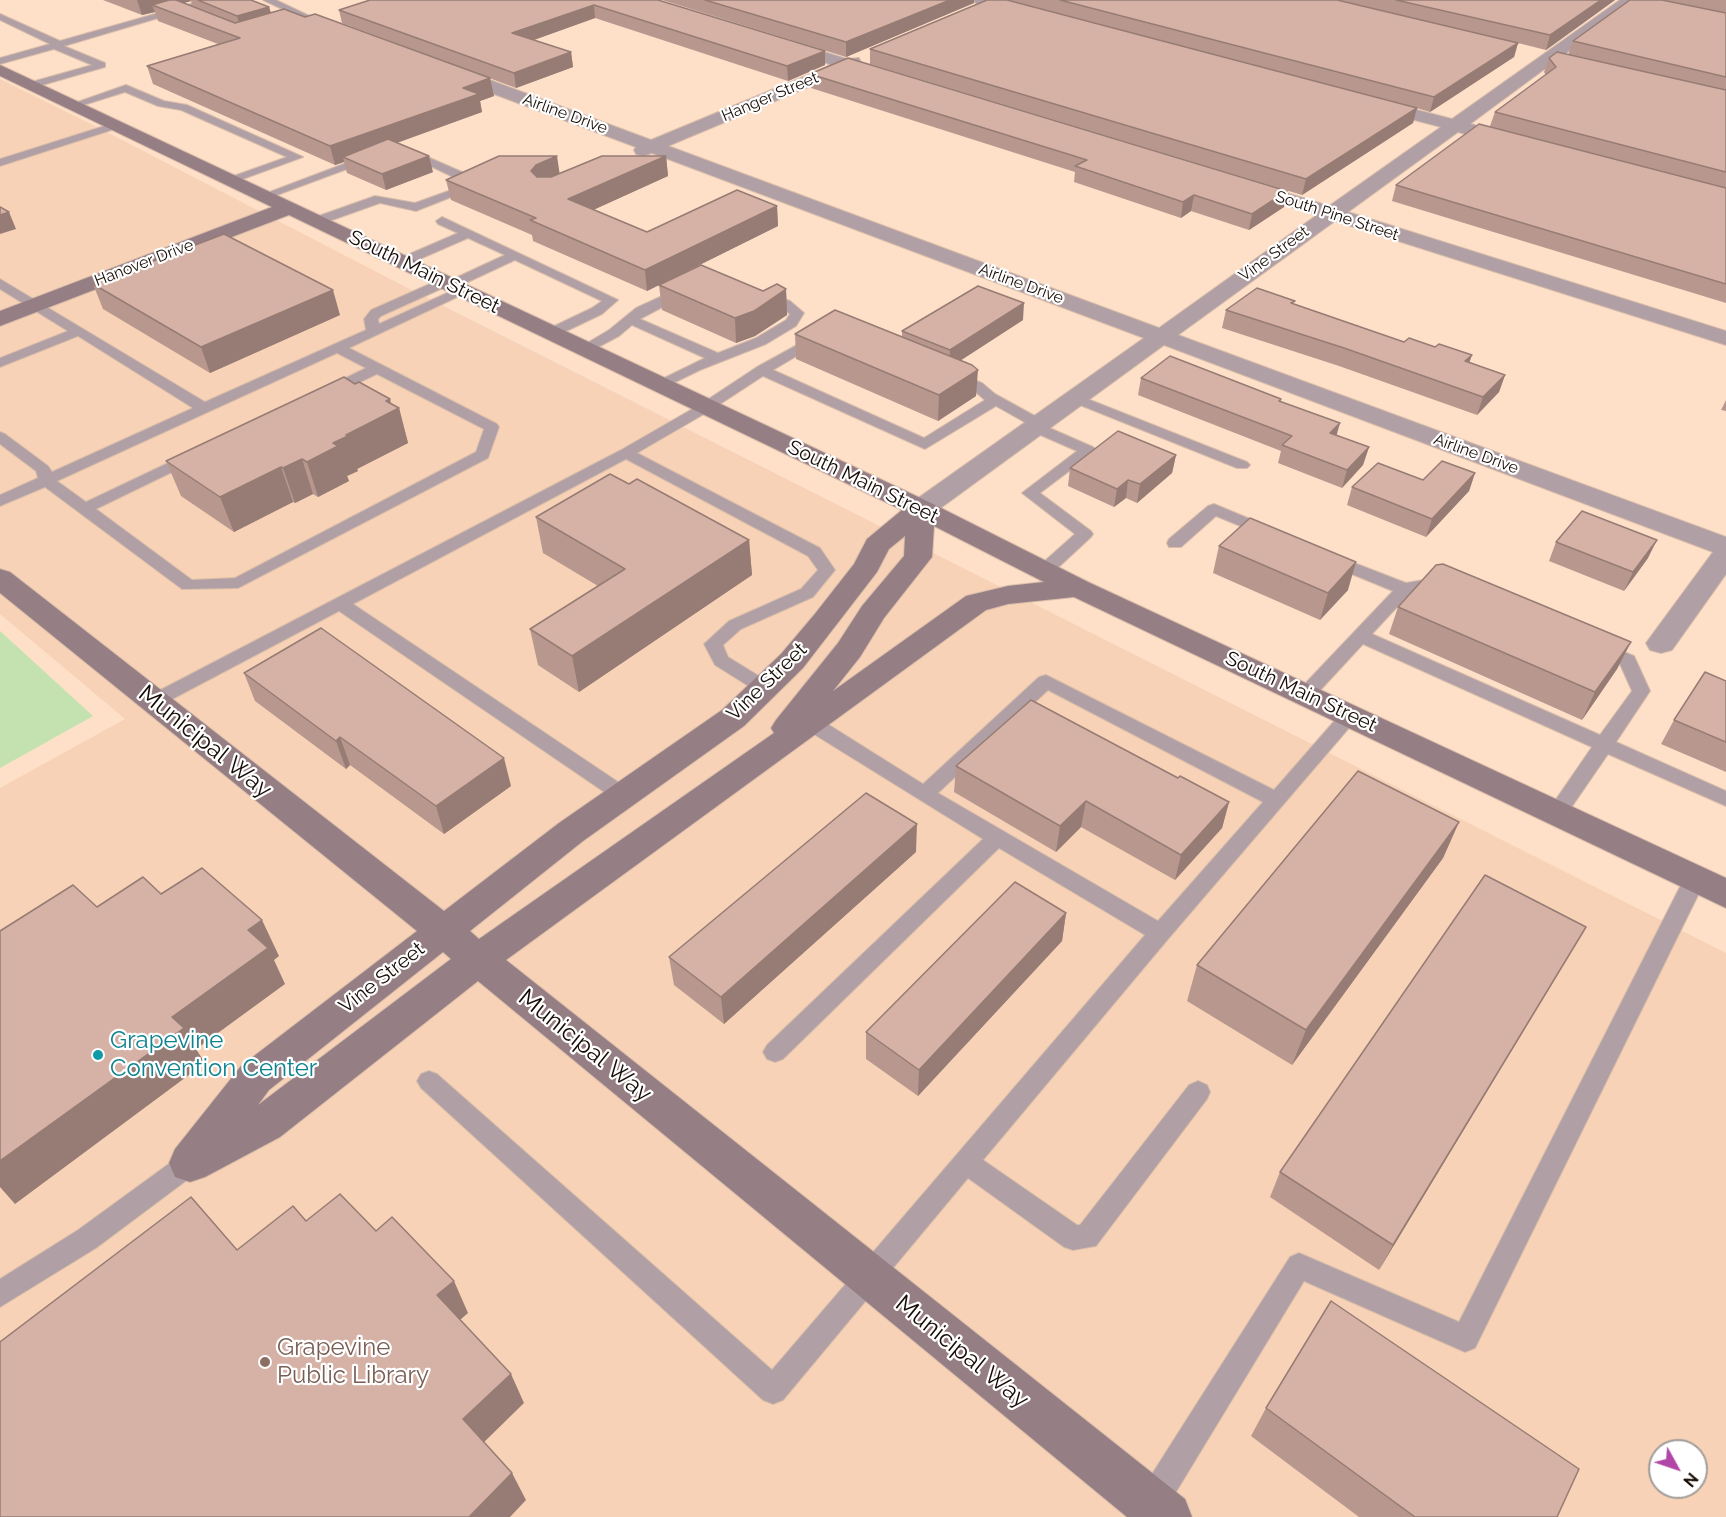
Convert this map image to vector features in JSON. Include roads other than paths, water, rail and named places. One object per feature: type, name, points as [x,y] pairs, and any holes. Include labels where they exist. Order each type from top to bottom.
[{"type":"street","points":[[1629,0],[1651,5]]},
{"type":"street","name":"Vine Street","points":[[190,1163],[255,1078],[571,832],[733,718],[765,688],[825,622],[867,566],[877,545],[921,510],[1160,336],[1629,0]]},
{"type":"street","points":[[982,5],[1048,18]]},
{"type":"street","points":[[310,18],[338,29]]},
{"type":"street","points":[[759,37],[904,82]]},
{"type":"street","points":[[1524,52],[1569,63]]},
{"type":"street","name":"Hanger Street","points":[[631,155],[868,56]]},
{"type":"street","name":"Airline Drive","points":[[427,63],[1726,547]]},
{"type":"street","name":"South Main Street","points":[[0,70],[921,510],[1044,572],[1726,894]]},
{"type":"street","points":[[1352,98],[1488,134]]},
{"type":"street","name":"South Pine Street","points":[[1230,182],[1726,338]]},
{"type":"street","name":"Hanover Drive","points":[[0,319],[289,208]]},
{"type":"street","name":"Vine Street","points":[[764,758],[849,650],[872,614],[918,557],[921,510]]},
{"type":"street","points":[[1661,643],[1726,554]]},
{"type":"street","name":"Municipal Way","points":[[0,578],[249,779],[443,931],[1159,1511]]},
{"type":"street","name":"Vine Street","points":[[190,1163],[265,1124],[478,960],[764,758],[976,603],[1008,595],[1078,588]]},
{"type":"lane","points":[[0,61],[214,0]]},
{"type":"lane","points":[[268,0],[310,18]]},
{"type":"lane","points":[[178,10],[199,18]]},
{"type":"lane","points":[[0,17],[101,65],[32,85]]},
{"type":"lane","points":[[283,22],[310,18]]},
{"type":"lane","points":[[74,105],[126,88],[162,104],[183,107],[297,157],[232,180]]},
{"type":"lane","points":[[20,144],[109,122]]},
{"type":"lane","points":[[0,163],[109,122]]},
{"type":"lane","points":[[265,196],[386,151],[411,151],[474,181],[472,186],[416,207],[379,199],[317,221]]},
{"type":"lane","points":[[442,221],[611,300],[597,311],[551,333]]},
{"type":"lane","points":[[402,262],[468,233]]},
{"type":"lane","points":[[0,501],[373,332],[453,286],[515,255]]},
{"type":"lane","points":[[0,283],[204,408]]},
{"type":"lane","points":[[584,349],[614,333],[641,311],[699,284]]},
{"type":"lane","points":[[373,332],[371,319],[376,313],[453,286]]},
{"type":"lane","points":[[661,385],[695,367],[761,341],[791,323],[797,313],[785,304],[749,291]]},
{"type":"lane","points":[[632,320],[717,358]]},
{"type":"lane","points":[[154,700],[626,453],[834,328]]},
{"type":"lane","points":[[0,363],[79,331]]},
{"type":"lane","points":[[0,437],[43,469],[46,480],[188,585],[238,583],[483,455],[492,427],[338,348]]},
{"type":"lane","points":[[315,399],[377,368]]},
{"type":"lane","points":[[933,368],[977,386],[1037,426],[1088,450],[1030,494],[1085,534],[1044,572]]},
{"type":"lane","points":[[762,370],[925,444],[995,400]]},
{"type":"lane","points":[[1075,398],[1242,465]]},
{"type":"lane","points":[[84,509],[210,449]]},
{"type":"lane","points":[[626,453],[814,552],[826,570],[807,593],[735,625],[713,644],[721,661],[765,688]]},
{"type":"lane","points":[[1175,543],[1214,509],[1288,540]]},
{"type":"lane","points":[[1319,554],[1404,589],[1444,582],[1455,586]]},
{"type":"lane","points":[[1306,694],[1404,589]]},
{"type":"lane","points":[[341,604],[623,795]]},
{"type":"lane","points":[[1360,636],[1726,799]]},
{"type":"lane","points":[[1557,813],[1641,691],[1628,660],[1585,642]]},
{"type":"lane","points":[[924,794],[1046,681],[1277,800]]},
{"type":"lane","points":[[429,1081],[773,1390],[1160,933],[1351,715]]},
{"type":"lane","points":[[811,723],[924,794],[1160,933]]},
{"type":"lane","points":[[775,1052],[998,837]]},
{"type":"lane","points":[[1159,1511],[1299,1266],[1465,1338],[1695,879]]},
{"type":"lane","points":[[966,1162],[1073,1238],[1087,1237],[1198,1092]]},
{"type":"lane","points":[[0,1294],[87,1239],[190,1163]]},
{"type":"place","name":"Grapevine Convention Center","points":[[98,1055]]},
{"type":"place","name":"Grapevine Public Library","points":[[265,1362]]}]
